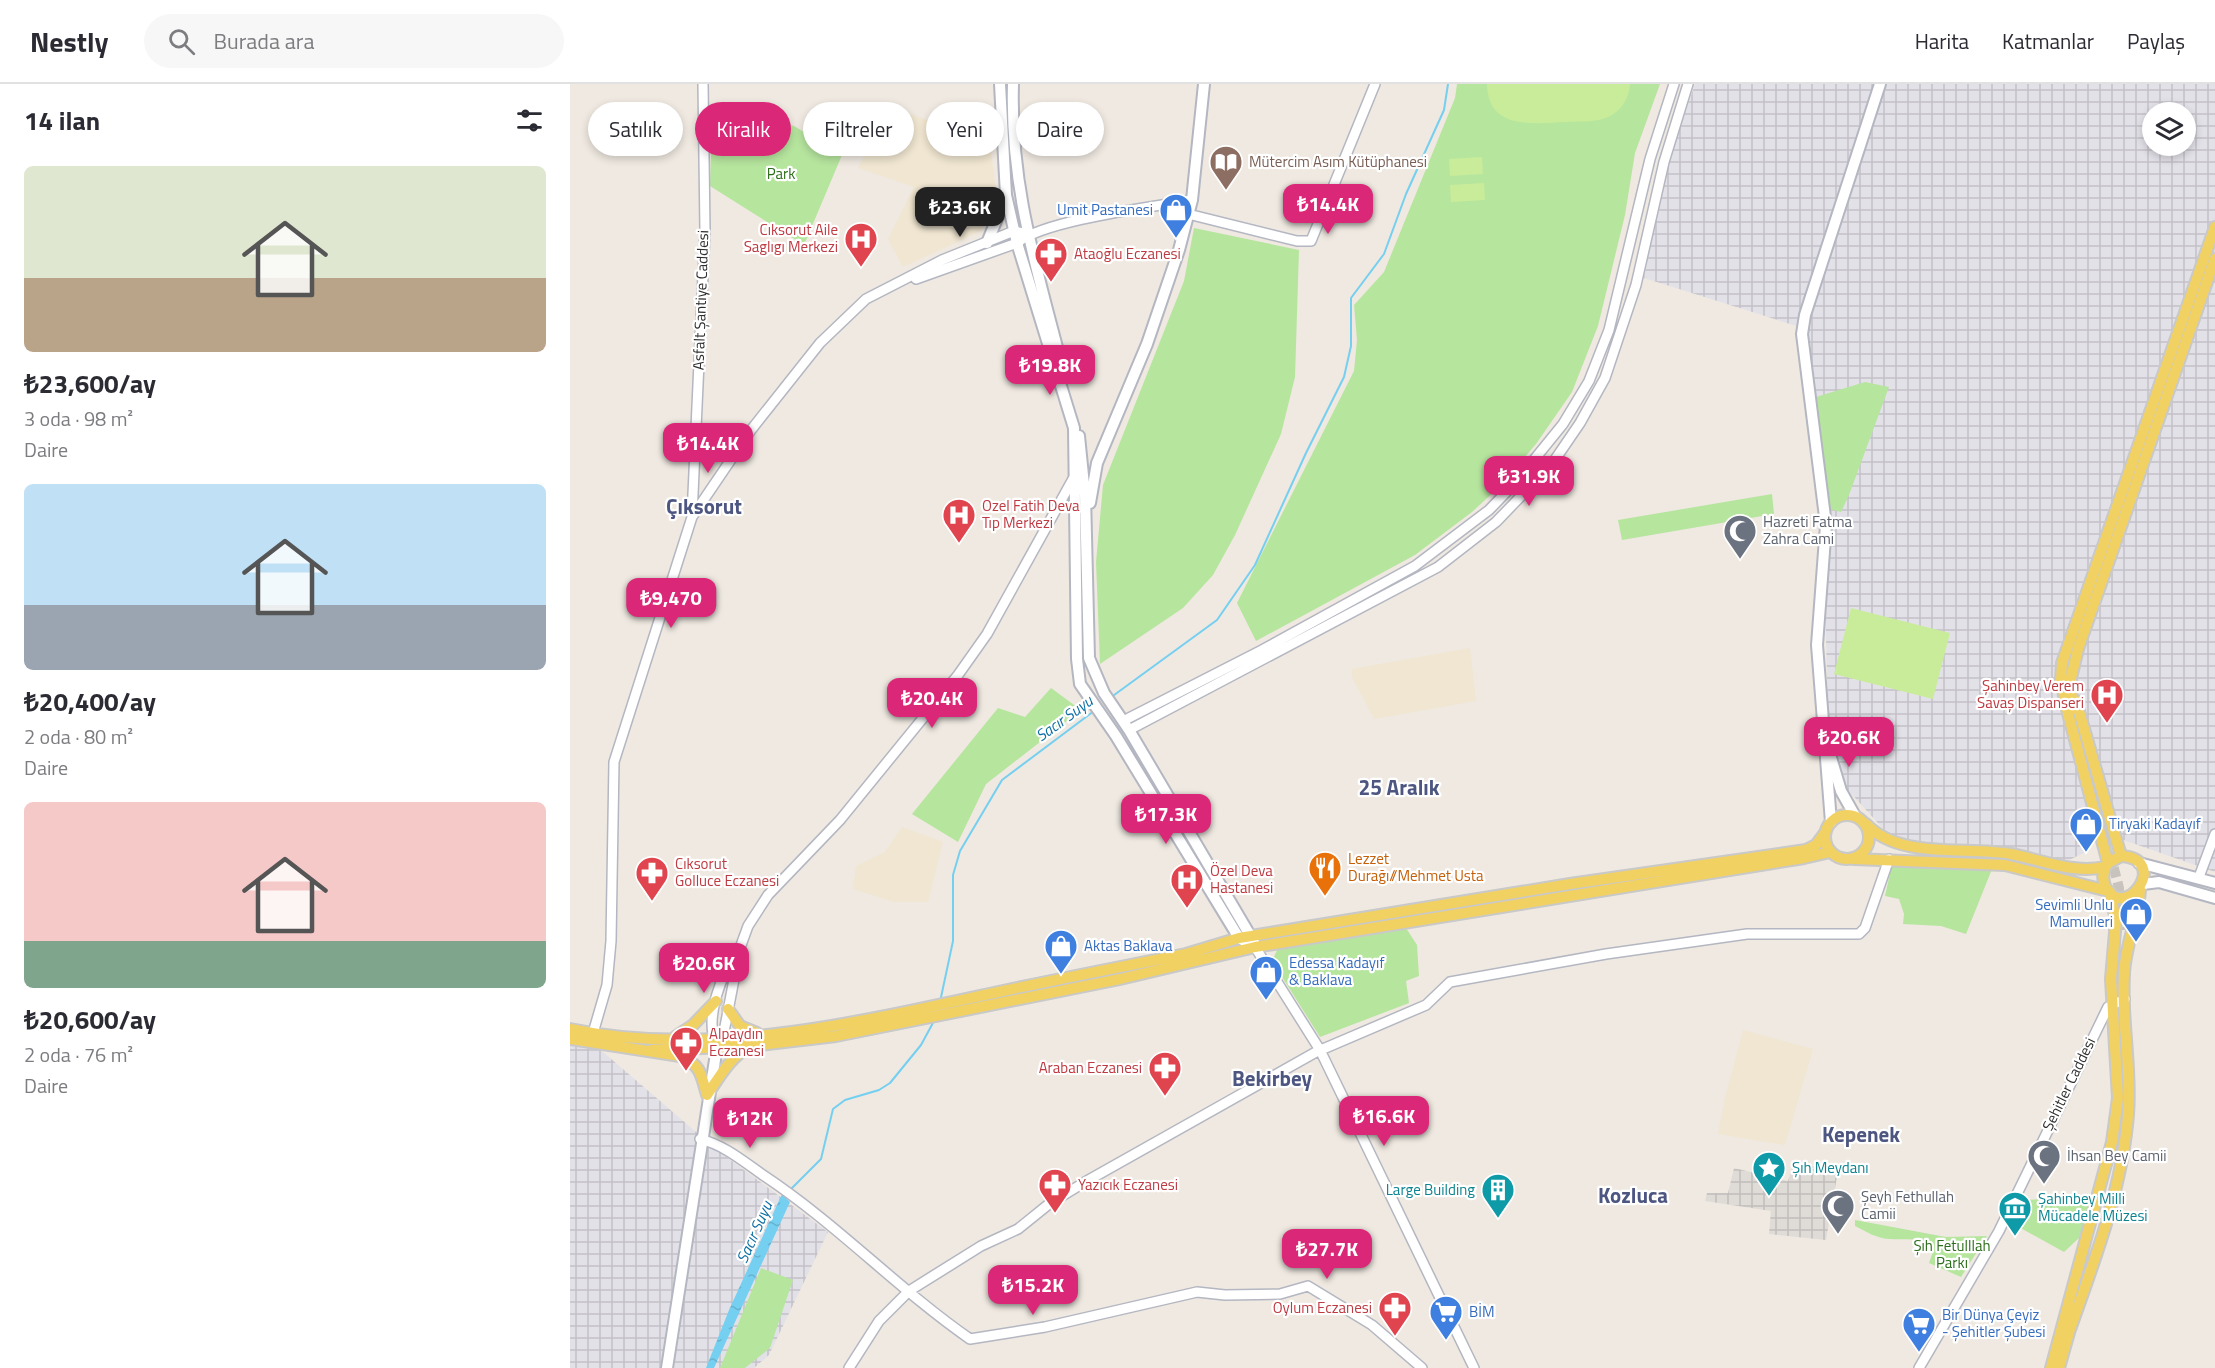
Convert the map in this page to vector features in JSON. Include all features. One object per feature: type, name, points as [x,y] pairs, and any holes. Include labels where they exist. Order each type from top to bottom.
[{"type":"main road","points":[[1000,84],[1006,195],[1017,243],[1074,428],[1077,659],[1080,684],[1116,736],[1239,938]]},
{"type":"main road","points":[[1013,84],[1012,117],[1015,164],[1027,234],[1075,414],[1081,447],[1089,658],[1104,693],[1126,725],[1254,942]]},
{"type":"main road","points":[[1085,540],[1097,463],[1162,303],[1192,200],[1204,84]]},
{"type":"main road","points":[[651,1050],[926,1013],[947,1013],[1120,979],[1254,942],[1570,884],[1806,850],[1816,845],[1830,822],[1817,645],[1826,525],[1802,334],[1805,315],[1880,84]]},
{"type":"main road","points":[[987,243],[1006,195]]},
{"type":"main road","points":[[2051,1368],[2112,1142],[2118,1098],[2111,979],[2116,920],[2103,875],[2106,865],[2061,680],[2062,663],[2215,227]]},
{"type":"main road","points":[[2073,716],[2071,678],[2073,667],[2110,553],[2215,259]]},
{"type":"main road","points":[[1081,447],[1097,463]]},
{"type":"main road","points":[[2073,667],[2072,680],[2079,715],[2121,856]]},
{"type":"main road","points":[[2061,680],[2108,844]]},
{"type":"main road","points":[[1823,727],[1841,791],[1855,816],[1875,834],[1918,847],[2010,854],[2075,870],[2106,865],[2121,856],[2128,856],[2139,863],[2215,883]]},
{"type":"main road","points":[[1830,822],[1842,815],[1855,816]]},
{"type":"main road","points":[[1854,859],[1860,856],[1868,845],[1869,831],[1866,825]]},
{"type":"main road","points":[[1825,833],[1830,852]]},
{"type":"main road","points":[[707,1095],[721,1074],[743,1049],[752,1046],[836,1036],[926,1013],[960,1001],[1186,954],[1239,938],[1254,942],[1794,860],[1830,852],[1845,860],[1889,859],[2005,865],[2109,891],[2122,897],[2135,894],[2141,886],[2159,882],[2215,898]]},
{"type":"main road","points":[[2068,1335],[2100,1241],[2125,1143],[2130,1082],[2125,999],[2125,949],[2144,876],[2139,863]]},
{"type":"main road","points":[[669,1040],[693,1025],[716,1001]]},
{"type":"main road","points":[[728,1009],[740,1026],[760,1034]]},
{"type":"main road","points":[[570,1029],[669,1040],[718,1040],[752,1046]]},
{"type":"main road","points":[[570,1039],[680,1056],[694,1062],[707,1095]]},
{"type":"main road","points":[[667,1368],[700,1139],[718,1040]]},
{"type":"main road","points":[[2059,1368],[2095,1234],[2120,1113]]},
{"type":"main road","points":[[2067,1308],[2095,1234]]},
{"type":"street","name":"Asfalt Şantiye Caddesi","points":[[692,517],[705,231],[703,84]]},
{"type":"street","points":[[1188,214],[1297,241],[1311,241],[1375,84]]},
{"type":"street","points":[[1126,725],[1415,566],[1489,510],[1516,482],[1563,424],[1589,381],[1609,330],[1650,159],[1674,84]]},
{"type":"street","points":[[1126,725],[1438,567],[1496,522],[1552,464],[1580,423],[1605,378],[1636,285],[1664,162],[1688,84]]},
{"type":"street","points":[[593,1033],[607,985],[614,762],[692,517],[736,450],[820,343],[866,299],[942,260],[1014,231],[1027,234],[1086,219],[1192,200]]},
{"type":"street","points":[[899,284],[1017,243],[1027,234]]},
{"type":"street","points":[[718,1040],[728,1009],[740,948],[748,926],[768,895],[840,820],[980,644],[1073,480]]},
{"type":"street","points":[[2199,877],[2215,834]]},
{"type":"street","points":[[849,1368],[879,1321],[909,1292],[986,1243],[1018,1229],[1049,1204],[1085,1182],[1320,1050],[1426,1005],[1450,982],[1606,954],[1747,934],[1859,934],[1865,928],[1889,859]]},
{"type":"street","points":[[1254,942],[1320,1050],[1474,1368]]},
{"type":"street","points":[[718,1040],[716,1001],[730,962],[740,948]]},
{"type":"street","points":[[2112,1003],[2125,999]]},
{"type":"street","name":"Şehitler Caddesi","points":[[1919,1368],[1999,1231],[2091,1040],[2112,1003]]},
{"type":"street","points":[[700,1139],[717,1143],[791,1194],[970,1340],[1197,1292],[1224,1295],[1280,1294],[1308,1286],[1372,1324],[1422,1368]]},
{"type":"shaded area","points":[[1695,84],[2215,84],[2215,872],[2115,837],[2111,814],[2085,825],[2088,851],[2067,861],[1895,842],[1838,779],[1828,717],[1823,517],[1806,329],[1644,278],[1663,177]]},
{"type":"shaded area","points":[[914,115],[926,120],[926,156],[991,156],[997,204],[981,231],[903,267],[888,239],[914,187],[858,168],[864,156],[914,156]]},
{"type":"shaded area","points":[[1470,648],[1476,701],[1374,719],[1352,677],[1352,669]]},
{"type":"shaded area","points":[[902,827],[943,842],[928,902],[894,902],[853,889],[856,866],[885,852]]},
{"type":"shaded area","points":[[1743,1030],[1813,1049],[1785,1145],[1718,1134]]},
{"type":"shaded area","points":[[570,1041],[595,1045],[717,1150],[828,1232],[769,1355],[754,1368],[570,1368]]},
{"type":"shaded area","name":"Şıh Meydanı","points":[[1794,1162],[1838,1171],[1826,1240],[1769,1234],[1771,1211],[1705,1201],[1707,1193],[1728,1193],[1734,1168],[1788,1181]]},
{"type":"green space","points":[[1457,84],[1660,84],[1635,153],[1625,215],[1598,326],[1572,392],[1536,444],[1499,487],[1472,512],[1415,555],[1256,641],[1237,603],[1354,371],[1357,340],[1354,305],[1384,272],[1455,98]]},
{"type":"green space","points":[[1487,84],[1630,84],[1627,98],[1622,106],[1607,118],[1590,121],[1527,123],[1504,117],[1495,110],[1489,99]]},
{"type":"green space","name":"Park","points":[[791,125],[803,131],[803,156],[842,156],[804,245],[710,186],[711,156],[791,156]]},
{"type":"green space","points":[[1482,157],[1483,174],[1450,176],[1449,159]]},
{"type":"green space","points":[[1484,183],[1485,200],[1451,202],[1450,185]]},
{"type":"green space","points":[[1194,228],[1299,250],[1295,377],[1281,434],[1235,535],[1213,575],[1183,608],[1100,664],[1096,562],[1103,485],[1184,281]]},
{"type":"green space","points":[[1865,382],[1889,387],[1841,512],[1829,509],[1816,397]]},
{"type":"green space","points":[[1772,494],[1774,514],[1622,540],[1618,520]]},
{"type":"green space","points":[[1851,608],[1950,633],[1933,699],[1834,674]]},
{"type":"green space","points":[[1051,688],[1081,710],[986,784],[958,842],[912,814],[998,708],[1025,717]]},
{"type":"green space","points":[[1892,864],[1992,869],[1966,934],[1941,926],[1903,924],[1904,914],[1899,899],[1885,896]]},
{"type":"green space","points":[[1404,925],[1417,945],[1419,976],[1406,981],[1409,1003],[1320,1037],[1272,961],[1279,946]]},
{"type":"green space","points":[[2093,1195],[2079,1238],[2064,1252],[2008,1221],[2015,1201]]},
{"type":"green space","name":"Şıh Fetulllah Parkı","points":[[1855,1220],[1946,1237],[1987,1236],[1961,1277],[1929,1263],[1934,1249],[1929,1244],[1917,1240],[1879,1237],[1855,1226]]},
{"type":"green space","points":[[761,1268],[793,1280],[770,1348],[745,1368],[720,1368]]},
{"type":"water","points":[[782,1194],[790,1202],[714,1368],[706,1368],[729,1310]]},
{"type":"waterway","name":"Sacır Suyu","points":[[1110,698],[1217,620],[1255,565],[1306,453],[1344,377],[1351,346],[1351,298],[1384,254],[1406,194],[1444,110],[1448,84]]},
{"type":"waterway","name":"Sacır Suyu","points":[[940,1002],[953,941],[953,875],[960,851],[1002,780],[1094,711]]},
{"type":"waterway","name":"Sacır Suyu","points":[[789,1191],[821,1159],[833,1109],[845,1100],[879,1090],[890,1083],[921,1045],[934,1021]]},
{"type":"tunnel","points":[[2110,853],[2119,888],[2120,930]]},
{"type":"tunnel","points":[[2117,957],[2122,1094]]},
{"type":"place","name":"Mütercim Asım Kütüphanesi","points":[[1226,191]]},
{"type":"place","name":"Umit Pastanesi","points":[[1176,239]]},
{"type":"place","name":"Cıksorut Aile Saglıgı Merkezi","points":[[861,268]]},
{"type":"place","name":"Ataoğlu Eczanesi","points":[[1051,283]]},
{"type":"place","name":"Ozel Fatih Deva Tıp Merkezi","points":[[959,544]]},
{"type":"place","name":"Hazreti Fatma Zahra Cami","points":[[1740,560]]},
{"type":"place","name":"Şahinbey Verem Savaş Dispanseri","points":[[2107,724]]},
{"type":"place","name":"Tiryaki Kadayıf","points":[[2086,853]]},
{"type":"place","name":"Lezzet Durağı//Mehmet Usta","points":[[1325,897]]},
{"type":"place","name":"Cıksorut Golluce Eczanesi","points":[[652,902]]},
{"type":"place","name":"Özel Deva Hastanesi","points":[[1187,909]]},
{"type":"place","name":"Sevimli Unlu Mamulleri","points":[[2136,943]]},
{"type":"place","name":"Aktas Baklava","points":[[1061,975]]},
{"type":"place","name":"Edessa Kadayıf & Baklava","points":[[1266,1001]]},
{"type":"place","name":"Alpaydın Eczanesi","points":[[686,1072]]},
{"type":"place","name":"Araban Eczanesi","points":[[1165,1097]]},
{"type":"place","name":"İhsan Bey Camii","points":[[2044,1185]]},
{"type":"place","name":"Şıh Meydanı","points":[[1769,1197]]},
{"type":"place","name":"Yazıcık Eczanesi","points":[[1055,1214]]},
{"type":"place","name":"Large Building","points":[[1498,1219]]},
{"type":"place","name":"Şeyh Fethullah Camii","points":[[1838,1235]]},
{"type":"place","name":"Şahinbey Milli Mücadele Müzesi","points":[[2015,1237]]},
{"type":"place","name":"Oylum Eczanesi","points":[[1395,1337]]},
{"type":"place","name":"BİM","points":[[1446,1341]]},
{"type":"place","name":"Bir Dünya Çeyiz - Şehitler Şubesi","points":[[1919,1353]]},
{"type":"district","name":"Çıksorut","points":[[704,507]]},
{"type":"district","name":"25 Aralık","points":[[1399,788]]},
{"type":"district","name":"Bekirbey","points":[[1272,1079]]},
{"type":"district","name":"Kepenek","points":[[1861,1135]]},
{"type":"district","name":"Kozluca","points":[[1633,1196]]}]
